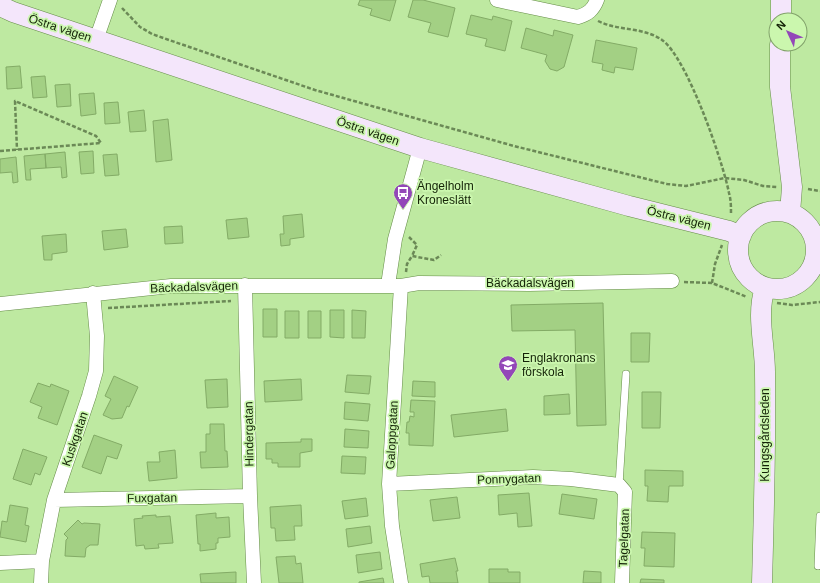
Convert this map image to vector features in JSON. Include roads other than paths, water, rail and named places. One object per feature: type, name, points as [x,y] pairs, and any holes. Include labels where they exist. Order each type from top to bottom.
[{"type":"main road","points":[[781,0],[781,12]]},
{"type":"main road","name":"Östra vägen","points":[[0,6],[13,12],[420,148],[629,206],[735,233]]},
{"type":"main road","points":[[780,52],[780,87],[792,187],[790,213]]},
{"type":"main road","points":[[776,211],[790,213],[802,220],[814,236],[817,249],[816,268],[799,283],[792,287],[778,290],[765,288],[753,282],[740,264],[735,233],[763,214],[776,211]]},
{"type":"main road","name":"Kungsgårdsleden","points":[[762,583],[765,370],[760,313],[761,301],[765,288]]},
{"type":"street","points":[[497,0],[578,17],[585,15],[593,6]]},
{"type":"street","points":[[96,40],[110,1]]},
{"type":"street","points":[[395,285],[395,239],[420,148]]},
{"type":"street","name":"Bäckadalsvägen","points":[[0,304],[93,293],[171,286],[395,285],[419,283],[529,284],[672,281]]},
{"type":"street","name":"Hindergatan","points":[[246,285],[250,496],[254,583]]},
{"type":"street","name":"Galoppgatan","points":[[395,285],[389,484],[392,526],[401,583]]},
{"type":"street","name":"Kuskgatan","points":[[41,583],[42,561],[54,500],[94,382],[98,354],[93,293]]},
{"type":"street","name":"Ponnygatan","points":[[389,484],[533,477],[571,478],[622,489]]},
{"type":"street","name":"Tagelgatan","points":[[622,489],[622,583]]},
{"type":"street","name":"Fuxgatan","points":[[54,500],[250,496]]},
{"type":"street","points":[[0,563],[42,561]]},
{"type":"lane","points":[[622,489],[626,374]]},
{"type":"lane","points":[[818,566],[820,516]]},
{"type":"place","name":"Ängelholm Kroneslätt","points":[[403,210]]},
{"type":"place","name":"Englakronans förskola","points":[[508,382]]}]
